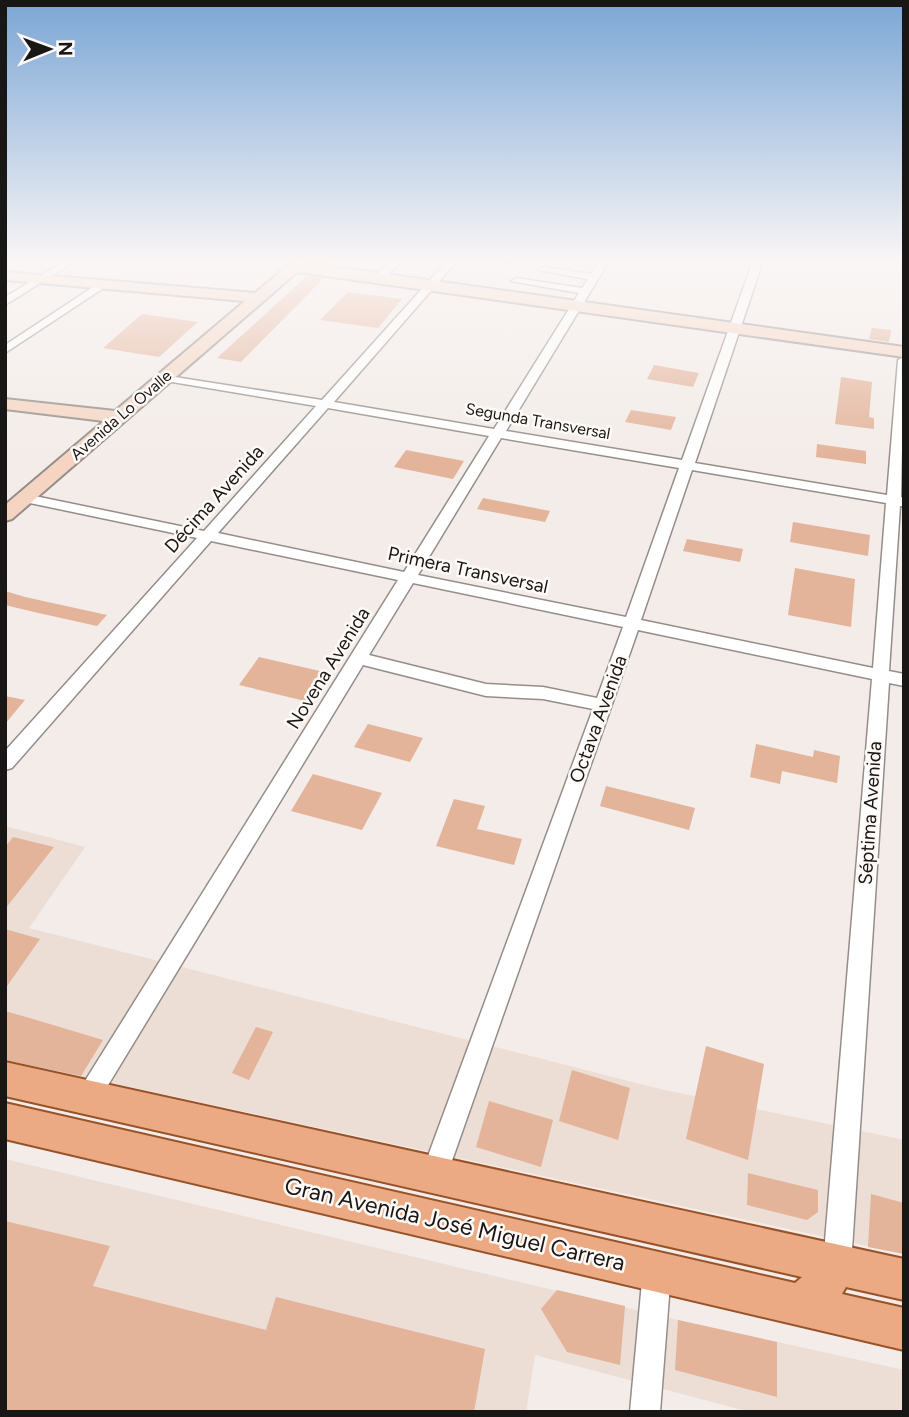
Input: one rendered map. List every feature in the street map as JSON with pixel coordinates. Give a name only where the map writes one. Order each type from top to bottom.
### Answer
[{"type":"main road","name":"Gran Avenida José Miguel Carrera","points":[[5,1079],[904,1280]]},
{"type":"main road","name":"Gran Avenida José Miguel Carrera","points":[[5,1121],[904,1329]]},
{"type":"main road","points":[[799,1305],[820,1290],[837,1265]]},
{"type":"street","points":[[5,350],[39,327]]},
{"type":"street","name":"Avenida Lo Ovalle","points":[[5,515],[224,327]]},
{"type":"street","name":"Décima Avenida","points":[[5,763],[393,327]]},
{"type":"street","name":"Novena Avenida","points":[[87,1097],[563,327]]},
{"type":"street","points":[[729,327],[904,352]]},
{"type":"street","name":"Octava Avenida","points":[[434,1175],[735,328]]},
{"type":"street","name":"Séptima Avenida","points":[[837,1265],[880,675],[899,501],[904,360]]},
{"type":"street","name":"Segunda Transversal","points":[[166,377],[899,501]]},
{"type":"street","points":[[5,404],[119,417]]},
{"type":"street","name":"Primera Transversal","points":[[25,498],[904,680]]},
{"type":"street","points":[[359,658],[486,690],[543,693],[603,705]]},
{"type":"street","points":[[645,1412],[657,1271]]},
{"type":"shaded area","points":[[5,826],[85,847],[29,928],[660,1089],[904,1140],[904,1254],[5,1060]]},
{"type":"shaded area","points":[[5,1159],[678,1320],[904,1370],[904,1412],[750,1412],[535,1355],[526,1412],[5,1412]]},
{"type":"building","points":[[127,327],[192,327],[159,357],[103,348]]},
{"type":"building","points":[[251,327],[275,327],[241,362],[217,358]]},
{"type":"building","points":[[872,328],[891,330],[889,342],[869,339]]},
{"type":"building","points":[[654,365],[699,373],[693,387],[647,379]]},
{"type":"building","points":[[841,377],[872,382],[869,417],[874,418],[874,429],[835,424]]},
{"type":"building","points":[[631,410],[676,417],[671,430],[625,422]]},
{"type":"building","points":[[817,444],[866,451],[866,464],[816,457]]},
{"type":"building","points":[[406,450],[464,461],[453,479],[394,467]]},
{"type":"building","points":[[483,498],[550,511],[545,522],[477,509]]},
{"type":"building","points":[[793,522],[870,535],[868,556],[790,542]]},
{"type":"building","points":[[687,539],[743,549],[740,562],[683,551]]},
{"type":"building","points":[[795,568],[855,579],[851,627],[788,615]]},
{"type":"building","points":[[5,591],[107,615],[97,626],[34,612],[5,605]]},
{"type":"building","points":[[259,657],[324,672],[305,701],[239,685]]},
{"type":"building","points":[[5,696],[25,700],[5,724]]},
{"type":"building","points":[[368,724],[423,738],[410,762],[354,747]]},
{"type":"building","points":[[756,744],[813,757],[814,750],[840,756],[837,783],[782,771],[780,784],[750,777]]},
{"type":"building","points":[[313,774],[382,793],[362,830],[291,811]]},
{"type":"building","points":[[606,786],[695,808],[689,830],[600,806]]},
{"type":"building","points":[[454,799],[485,806],[477,829],[522,839],[514,865],[436,846]]},
{"type":"building","points":[[13,837],[54,847],[5,909],[5,847]]},
{"type":"building","points":[[5,929],[40,939],[5,989]]},
{"type":"building","points":[[5,1011],[103,1040],[81,1076],[5,1060]]},
{"type":"building","points":[[256,1027],[273,1032],[249,1080],[232,1073]]},
{"type":"building","points":[[706,1046],[764,1064],[748,1160],[686,1139]]},
{"type":"building","points":[[572,1070],[630,1088],[618,1140],[559,1121]]},
{"type":"building","points":[[489,1101],[553,1120],[541,1167],[476,1147]]},
{"type":"building","points":[[748,1173],[818,1190],[818,1212],[807,1220],[747,1205]]},
{"type":"building","points":[[871,1194],[904,1203],[904,1254],[868,1247]]},
{"type":"building","points":[[5,1221],[110,1246],[93,1286],[266,1330],[276,1297],[485,1349],[474,1412],[5,1412]]},
{"type":"building","points":[[557,1290],[625,1306],[620,1365],[567,1352],[541,1309]]},
{"type":"building","points":[[678,1320],[777,1342],[777,1397],[675,1370]]}]
